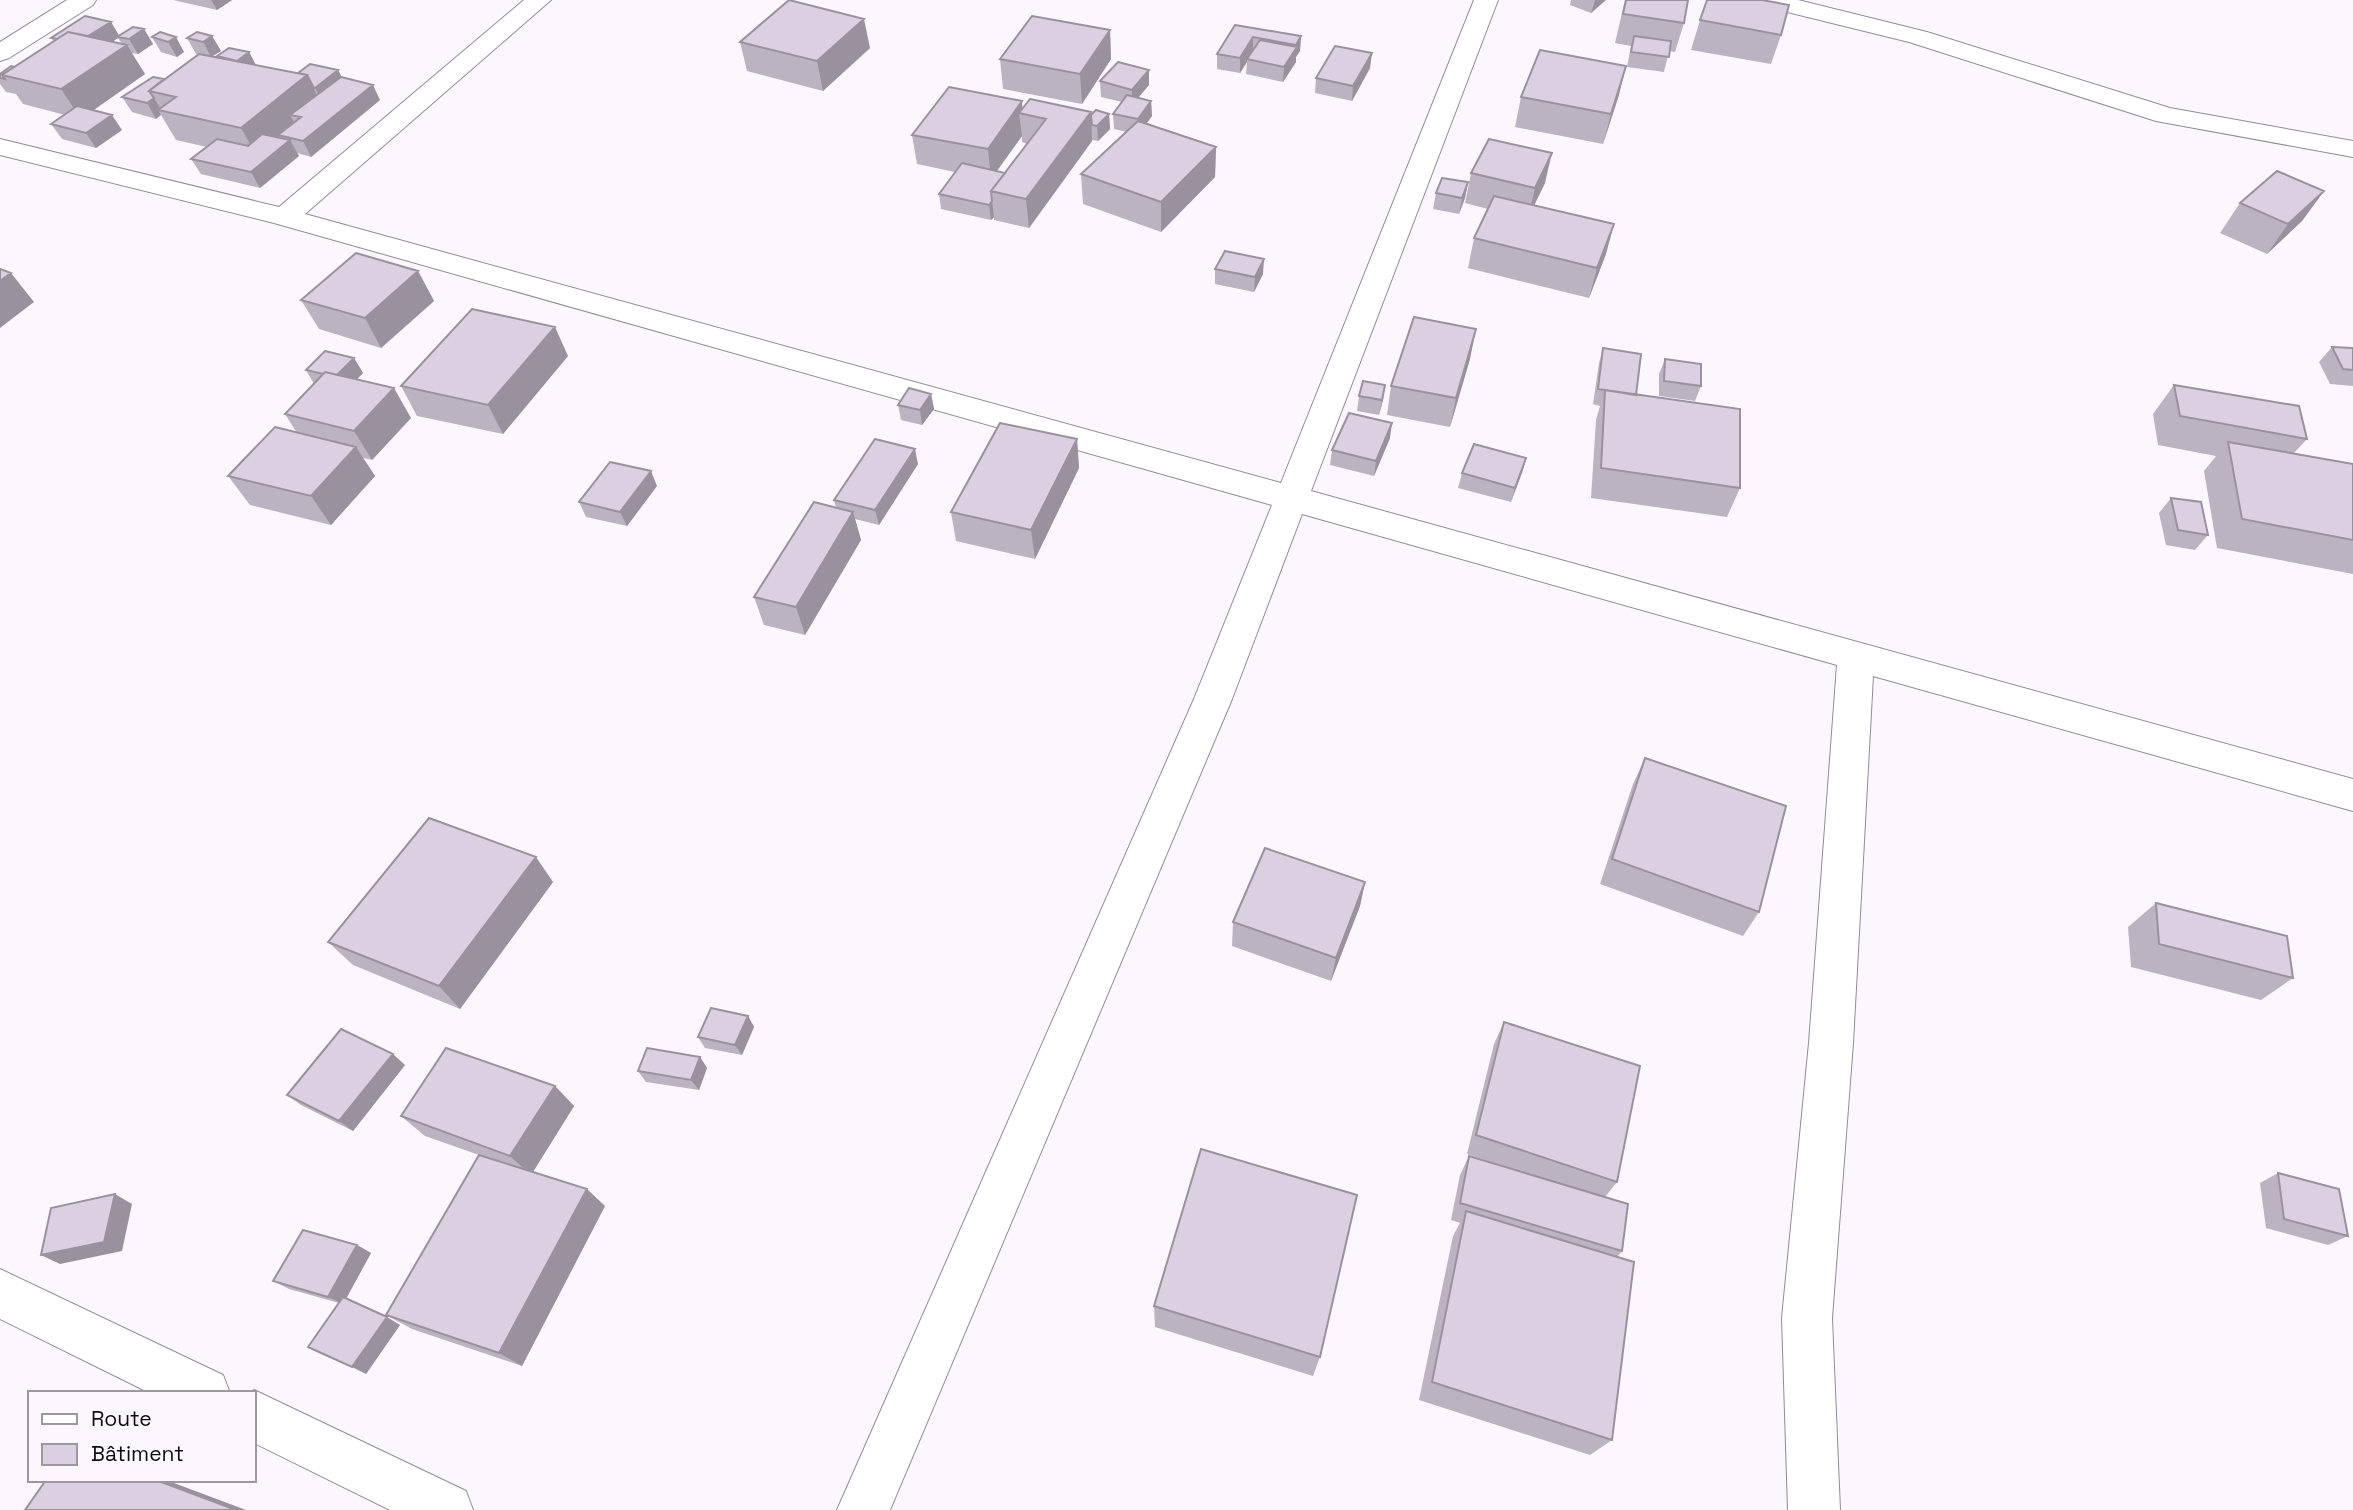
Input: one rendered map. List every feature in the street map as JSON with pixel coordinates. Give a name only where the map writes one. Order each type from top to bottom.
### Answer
[{"type":"street","points":[[0,53],[84,0]]},
{"type":"street","points":[[284,217],[539,0]]},
{"type":"street","points":[[863,1510],[1213,699],[1290,496],[1486,0]]},
{"type":"street","points":[[1768,0],[1918,37],[2165,115],[2353,149]]},
{"type":"street","points":[[0,147],[284,217],[2353,795]]},
{"type":"street","points":[[1814,1510],[1807,1318],[1831,1043],[1856,655]]},
{"type":"street","points":[[0,1293],[201,1391]]},
{"type":"street","points":[[256,1417],[447,1510]]},
{"type":"building","points":[[789,0],[864,19],[817,61],[740,42]]},
{"type":"building","points":[[1626,0],[1688,0],[1684,23],[1623,14]]},
{"type":"building","points":[[1707,0],[1762,0],[1789,5],[1781,35],[1700,20]]},
{"type":"building","points":[[85,16],[111,22],[88,36],[68,32],[57,39],[51,38]]},
{"type":"building","points":[[1032,16],[1110,30],[1080,74],[1000,59]]},
{"type":"building","points":[[1235,25],[1301,36],[1296,45],[1253,37],[1240,58],[1217,54]]},
{"type":"building","points":[[133,27],[144,29],[129,39],[117,37]]},
{"type":"building","points":[[68,32],[127,45],[61,89],[2,75]]},
{"type":"building","points":[[160,32],[176,37],[168,42],[152,37]]},
{"type":"building","points":[[197,32],[212,36],[203,42],[187,38]]},
{"type":"building","points":[[1634,36],[1671,41],[1669,57],[1631,52]]},
{"type":"building","points":[[1260,40],[1297,47],[1284,67],[1247,59]]},
{"type":"building","points":[[1335,46],[1372,53],[1353,86],[1316,78]]},
{"type":"building","points":[[229,48],[249,52],[237,61],[217,56]]},
{"type":"building","points":[[1540,50],[1626,66],[1611,114],[1521,97]]},
{"type":"building","points":[[199,54],[307,75],[241,128],[158,110],[176,97],[149,91]]},
{"type":"building","points":[[1118,62],[1149,70],[1132,90],[1100,81]]},
{"type":"building","points":[[310,64],[338,70],[314,88],[307,75],[298,73]]},
{"type":"building","points":[[11,66],[14,67],[2,75],[5,79],[0,78],[0,74]]},
{"type":"building","points":[[153,77],[164,79],[149,91],[154,98],[147,103],[122,97]]},
{"type":"building","points":[[341,77],[373,85],[303,141],[278,135],[301,117],[290,115]]},
{"type":"building","points":[[949,87],[1022,101],[988,149],[912,135]]},
{"type":"building","points":[[1127,95],[1151,101],[1138,119],[1113,114]]},
{"type":"building","points":[[1030,99],[1091,112],[1026,199],[991,191],[1046,119],[1019,113]]},
{"type":"building","points":[[77,106],[112,115],[86,133],[51,124]]},
{"type":"building","points":[[1096,110],[1109,114],[1097,126],[1092,125],[1091,115]]},
{"type":"building","points":[[1138,121],[1216,147],[1161,202],[1081,174]]},
{"type":"building","points":[[262,134],[290,140],[251,172],[191,159],[217,139],[248,146]]},
{"type":"building","points":[[1489,139],[1552,153],[1535,188],[1471,173]]},
{"type":"building","points":[[962,163],[1005,173],[991,191],[992,201],[989,205],[939,194]]},
{"type":"building","points":[[2277,171],[2324,191],[2288,224],[2240,203]]},
{"type":"building","points":[[1442,178],[1468,182],[1462,198],[1436,193]]},
{"type":"building","points":[[1494,196],[1614,224],[1597,268],[1474,238]]},
{"type":"building","points":[[1225,251],[1264,259],[1255,277],[1215,269]]},
{"type":"building","points":[[356,253],[418,271],[365,318],[301,300]]},
{"type":"building","points":[[0,269],[11,273],[0,281]]},
{"type":"building","points":[[472,309],[555,327],[488,405],[401,386]]},
{"type":"building","points":[[1414,317],[1476,329],[1456,398],[1391,386]]},
{"type":"building","points":[[2332,347],[2353,348],[2353,370],[2343,369]]},
{"type":"building","points":[[1603,348],[1641,354],[1636,395],[1598,389]]},
{"type":"building","points":[[325,351],[354,358],[337,375],[306,370]]},
{"type":"building","points":[[1665,359],[1701,364],[1701,386],[1664,381]]},
{"type":"building","points":[[325,372],[394,388],[354,431],[285,414]]},
{"type":"building","points":[[1363,381],[1385,385],[1382,400],[1359,396]]},
{"type":"building","points":[[2174,385],[2299,406],[2307,439],[2180,416]]},
{"type":"building","points":[[909,388],[931,394],[920,410],[898,405]]},
{"type":"building","points":[[1605,390],[1740,409],[1740,488],[1601,468]]},
{"type":"building","points":[[1349,413],[1392,423],[1376,461],[1332,450]]},
{"type":"building","points":[[1000,423],[1077,439],[1031,530],[951,512]]},
{"type":"building","points":[[275,427],[356,447],[311,496],[228,476]]},
{"type":"building","points":[[875,439],[915,449],[875,510],[834,500]]},
{"type":"building","points":[[2228,442],[2353,464],[2353,540],[2242,519]]},
{"type":"building","points":[[1474,444],[1526,458],[1515,488],[1462,473]]},
{"type":"building","points":[[610,462],[651,471],[620,512],[579,502]]},
{"type":"building","points":[[2171,498],[2201,502],[2208,535],[2178,530]]},
{"type":"building","points":[[814,502],[853,512],[796,607],[754,597]]},
{"type":"building","points":[[1645,758],[1786,806],[1759,912],[1612,859]]},
{"type":"building","points":[[429,818],[536,857],[439,986],[328,942]]},
{"type":"building","points":[[1265,848],[1365,882],[1336,958],[1233,922]]},
{"type":"building","points":[[2156,903],[2287,936],[2293,978],[2159,944]]},
{"type":"building","points":[[711,1008],[748,1016],[735,1045],[698,1037]]},
{"type":"building","points":[[1504,1022],[1640,1066],[1617,1182],[1476,1135]]},
{"type":"building","points":[[341,1029],[393,1054],[339,1121],[287,1095]]},
{"type":"building","points":[[446,1048],[555,1086],[510,1156],[401,1116]]},
{"type":"building","points":[[647,1048],[700,1057],[691,1080],[638,1071]]},
{"type":"building","points":[[1201,1149],[1357,1195],[1320,1357],[1154,1306]]},
{"type":"building","points":[[479,1155],[587,1189],[499,1353],[386,1315]]},
{"type":"building","points":[[1469,1156],[1628,1204],[1622,1251],[1460,1203]]},
{"type":"building","points":[[2278,1173],[2339,1189],[2348,1236],[2284,1219]]},
{"type":"building","points":[[115,1194],[104,1242],[41,1255],[51,1208]]},
{"type":"building","points":[[1466,1211],[1634,1262],[1612,1440],[1432,1382]]},
{"type":"building","points":[[303,1230],[357,1245],[328,1297],[273,1281]]},
{"type":"building","points":[[343,1297],[387,1317],[352,1367],[308,1347]]},
{"type":"building","points":[[45,1482],[161,1482],[236,1510],[25,1510]]}]
